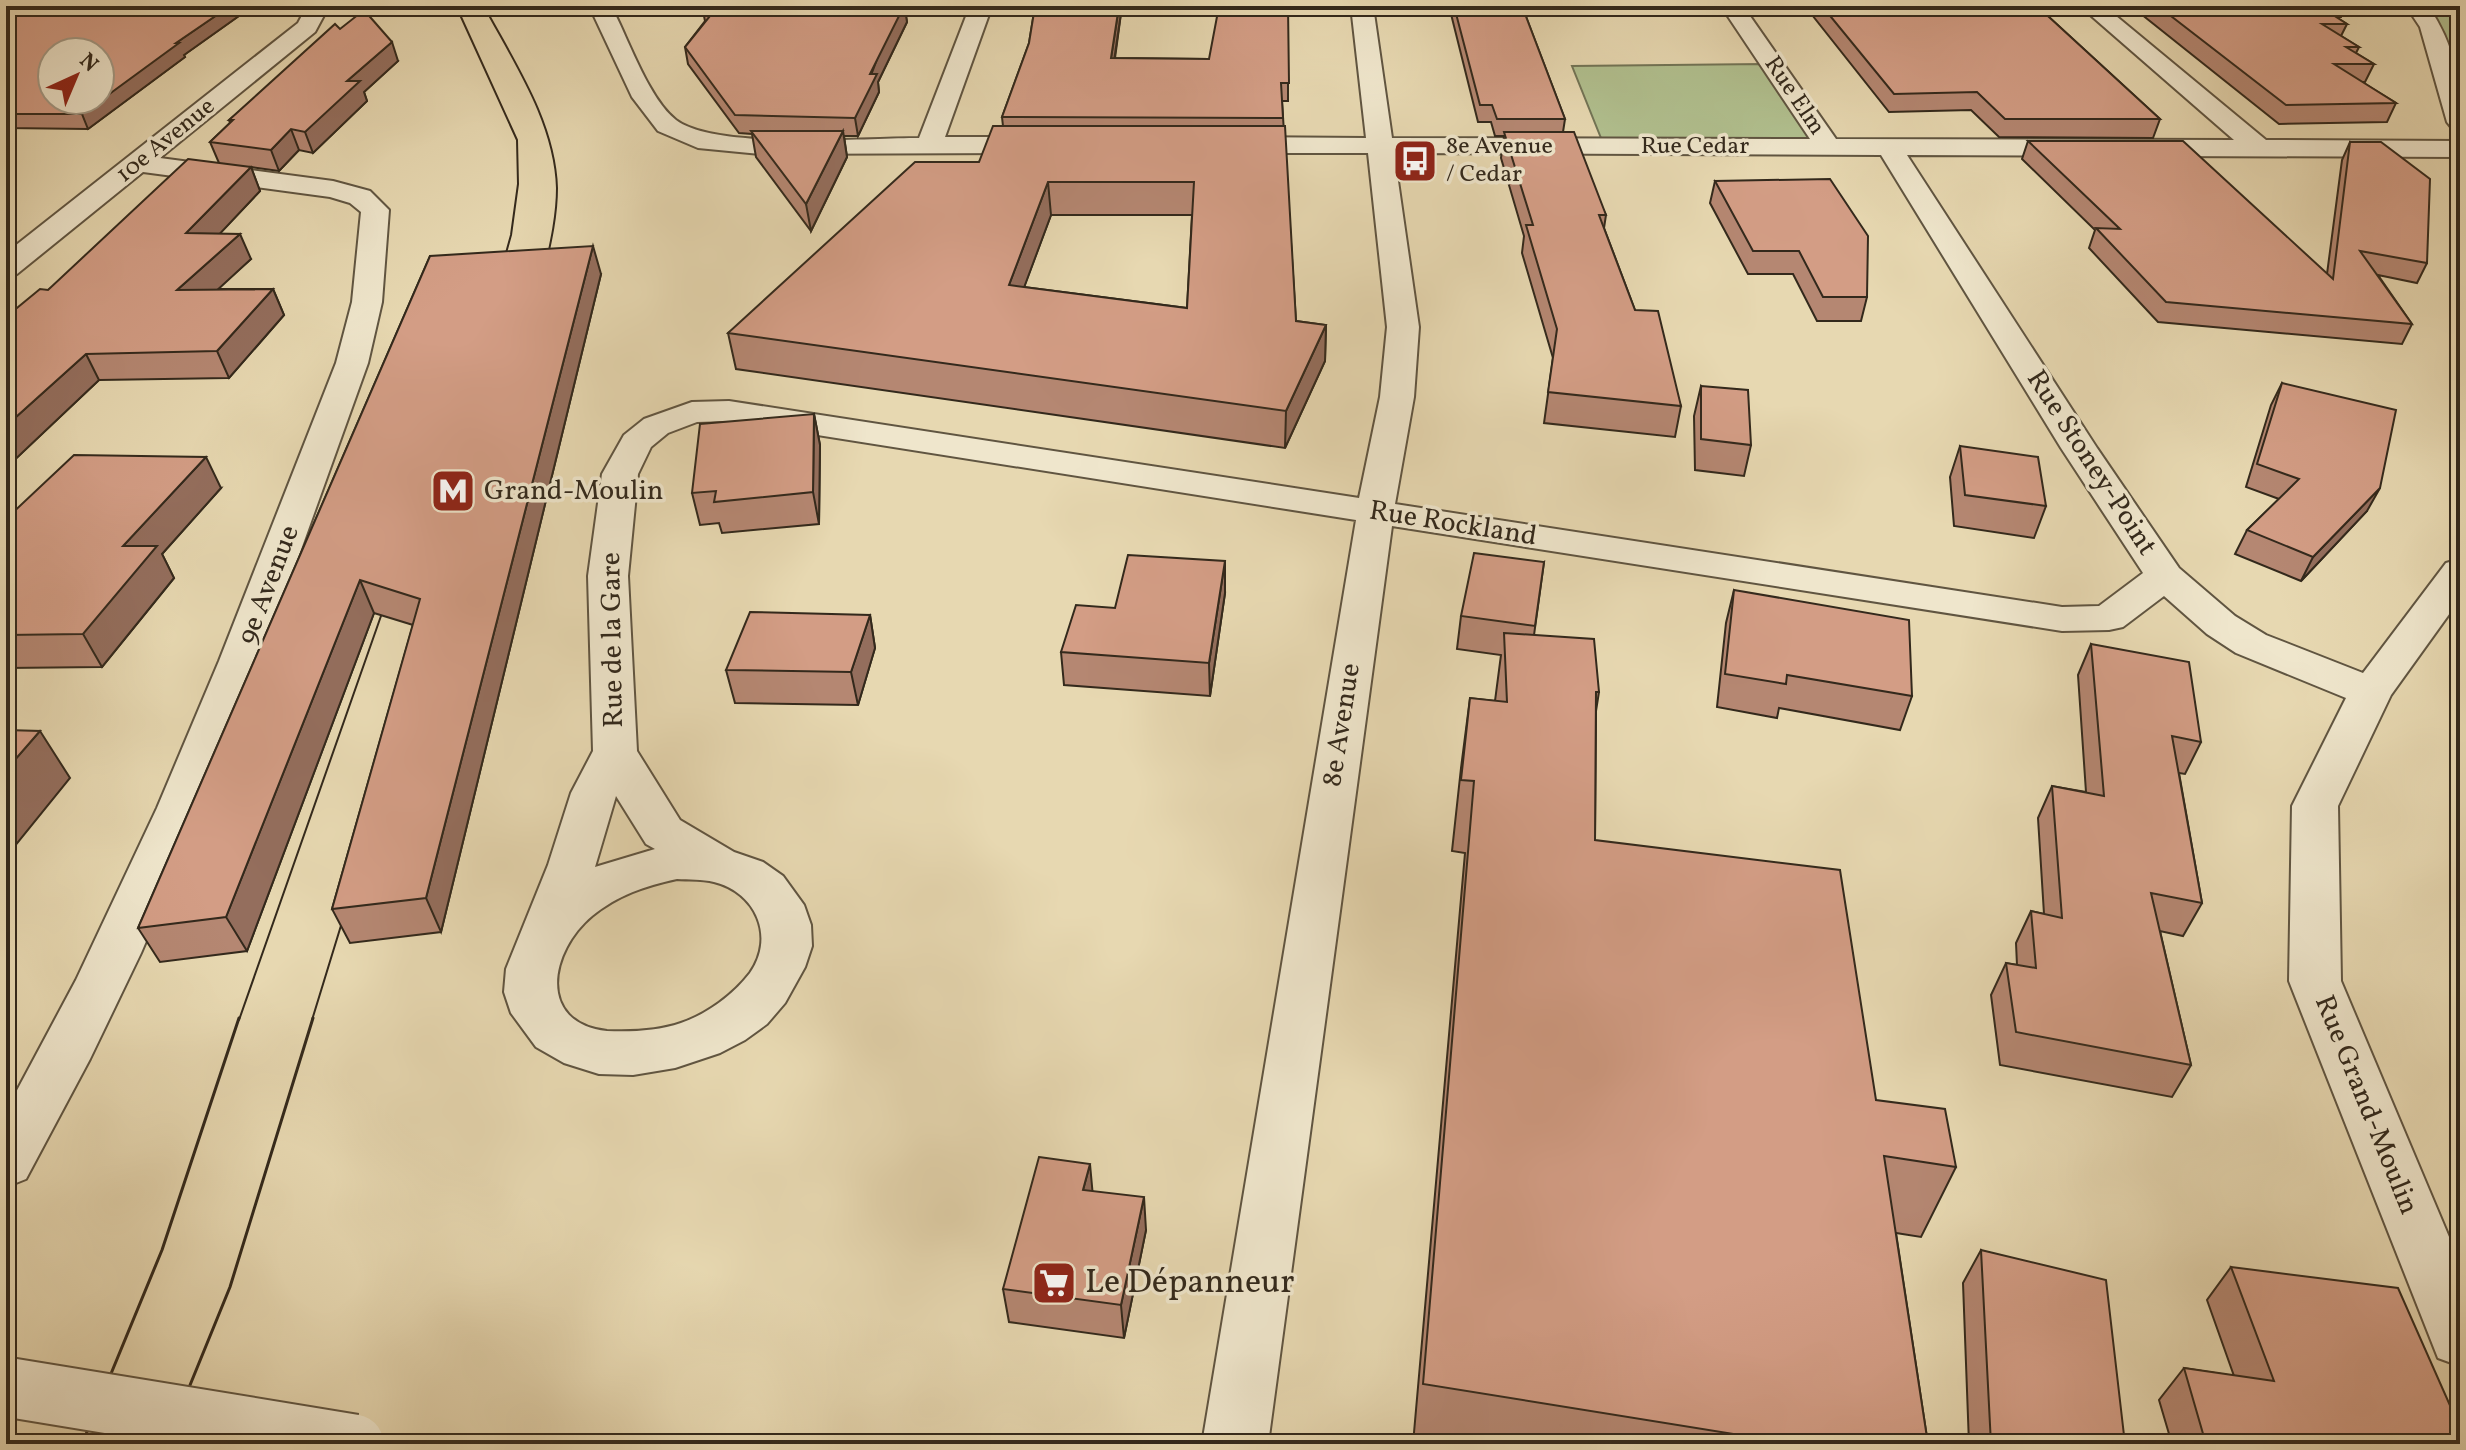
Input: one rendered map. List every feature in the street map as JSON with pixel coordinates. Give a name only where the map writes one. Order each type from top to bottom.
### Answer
[{"type":"street","name":"10e Avenue","points":[[6,268],[307,27],[318,6]]},
{"type":"street","points":[[607,6],[604,14],[644,97],[667,126],[707,142],[760,146],[1069,145]]},
{"type":"street","points":[[929,145],[981,6]]},
{"type":"street","name":"8e Avenue","points":[[1235,1444],[1376,512],[1397,397],[1403,327],[1362,6]]},
{"type":"street","name":"Rue Elm","points":[[1732,6],[1828,147]]},
{"type":"street","points":[[2091,6],[2260,149]]},
{"type":"street","points":[[2417,6],[2431,27],[2460,122]]},
{"type":"street","name":"Rue Cedar","points":[[1193,145],[2460,149]]},
{"type":"street","name":"Rue Stoney-Point","points":[[1889,147],[2070,435],[2165,576],[2221,625],[2251,644],[2371,692]]},
{"type":"street","name":"9e Avenue","points":[[6,1162],[49,1092],[150,878],[219,718],[352,363],[367,302],[375,210],[360,197],[333,189],[139,163]]},
{"type":"street","name":"Rue Rockland","points":[[729,411],[2062,619],[2109,618],[2165,576]]},
{"type":"street","name":"Rue de la Gare","points":[[717,864],[663,832],[615,751],[608,576],[620,474],[636,442],[656,426],[692,412],[729,411]]},
{"type":"street","name":"Rue Grand-Moulin","points":[[2460,571],[2371,692],[2315,806],[2315,981],[2460,1337]]},
{"type":"street","name":"Rue de la Gare","points":[[539,942],[572,865],[594,793],[615,751]]},
{"type":"street","points":[[677,862],[717,864],[751,875],[775,895],[788,920],[787,950],[774,980],[748,1009],[712,1033],[670,1049],[625,1055],[585,1049],[552,1032],[532,1006],[528,976],[539,942],[562,913],[596,887],[636,870],[677,862]]},
{"type":"street","points":[[6,1387],[354,1444]]},
{"type":"green space","points":[[2417,6],[2460,6],[2460,122],[2431,27]]},
{"type":"green space","points":[[1763,64],[1814,142],[1601,138],[1572,66]]},
{"type":"building","points":[[6,6],[230,6],[116,89],[116,36],[36,36],[36,114],[6,114]]},
{"type":"building","points":[[707,6],[904,6],[870,74],[877,74],[855,118],[735,115],[685,47],[714,11],[703,11]]},
{"type":"building","points":[[1035,6],[1119,6],[1111,58],[1209,59],[1219,6],[1288,6],[1289,83],[1281,83],[1283,118],[1002,117],[1029,43]]},
{"type":"building","points":[[1454,6],[1522,6],[1565,119],[1497,119],[1492,105],[1480,105]]},
{"type":"building","points":[[1822,6],[2037,6],[2160,119],[2005,119],[1977,92],[1894,94]]},
{"type":"building","points":[[2158,6],[2319,6],[2347,24],[2322,24],[2359,47],[2346,47],[2374,64],[2334,64],[2396,103],[2286,105]]},
{"type":"building","points":[[364,10],[392,42],[347,81],[360,81],[305,132],[291,129],[271,150],[210,142],[233,120],[229,120],[335,24],[340,29]]},
{"type":"building","points":[[993,126],[1285,126],[1296,321],[1326,325],[1286,411],[728,333],[915,162],[979,162]],"holes":[[[1048,182],[1194,182],[1187,308],[1009,285]]]},
{"type":"building","points":[[751,131],[843,131],[806,204]]},
{"type":"building","points":[[1504,132],[1574,132],[1606,215],[1599,215],[1635,310],[1658,311],[1681,406],[1548,392],[1557,329],[1526,225],[1533,225]]},
{"type":"building","points":[[2028,141],[2183,141],[2333,279],[2350,142],[2381,142],[2430,179],[2427,263],[2360,251],[2412,324],[2166,302],[2096,228],[2120,229]]},
{"type":"building","points":[[188,159],[251,167],[186,233],[240,234],[177,290],[273,289],[217,351],[86,354],[6,426],[6,317],[40,289],[48,290]]},
{"type":"building","points":[[1830,179],[1868,236],[1867,297],[1823,297],[1799,251],[1753,251],[1715,181]]},
{"type":"building","points":[[593,246],[426,898],[332,909],[420,599],[360,580],[226,917],[138,928],[430,256]]},
{"type":"building","points":[[2282,383],[2396,410],[2380,488],[2313,557],[2247,530],[2299,479],[2257,464]]},
{"type":"building","points":[[1701,386],[1748,390],[1751,445],[1701,439]]},
{"type":"building","points":[[814,414],[813,492],[714,502],[716,491],[692,493],[700,424]]},
{"type":"building","points":[[1960,446],[2038,457],[2046,506],[1965,495]]},
{"type":"building","points":[[74,455],[206,457],[123,546],[157,546],[83,634],[6,635],[6,534],[11,530],[6,530],[6,519]]},
{"type":"building","points":[[1474,553],[1544,562],[1535,626],[1461,616]]},
{"type":"building","points":[[1128,555],[1225,561],[1209,663],[1061,652],[1076,605],[1115,608]]},
{"type":"building","points":[[1734,590],[1909,620],[1912,696],[1787,675],[1786,684],[1725,674]]},
{"type":"building","points":[[750,612],[870,615],[851,672],[726,670]]},
{"type":"building","points":[[1504,633],[1594,639],[1599,692],[1596,692],[1595,840],[1840,870],[1876,1100],[1945,1109],[1956,1167],[1884,1156],[1928,1444],[1796,1444],[1423,1384],[1474,781],[1461,780],[1470,698],[1507,702]]},
{"type":"building","points":[[2091,644],[2189,662],[2201,742],[2172,736],[2202,903],[2151,893],[2191,1065],[2016,1032],[2006,963],[2036,968],[2031,911],[2062,918],[2052,786],[2104,796]]},
{"type":"building","points":[[6,730],[40,731],[6,770]]},
{"type":"building","points":[[1039,1157],[1090,1164],[1083,1190],[1144,1197],[1121,1305],[1003,1289]]},
{"type":"building","points":[[1981,1250],[2106,1280],[2125,1444],[1991,1444]]},
{"type":"building","points":[[2231,1267],[2398,1288],[2460,1428],[2460,1444],[2206,1444],[2184,1368],[2274,1381]]},
{"type":"tram line","points":[[456,6],[517,140],[518,184],[511,235],[501,271]]},
{"type":"tram line","points":[[484,6],[531,93],[555,164],[557,198],[545,268]]},
{"type":"tram line","points":[[239,1020],[388,596]]},
{"type":"tram line","points":[[312,1020],[347,906]]},
{"type":"tram line","points":[[82,1444],[162,1250],[239,1018]]},
{"type":"tram line","points":[[166,1444],[230,1287],[313,1018]]},
{"type":"place","name":"8e Avenue / Cedar","points":[[1415,161]]},
{"type":"place","name":"Grand-Moulin","points":[[453,491]]},
{"type":"place","name":"Le Dépanneur","points":[[1054,1283]]}]
